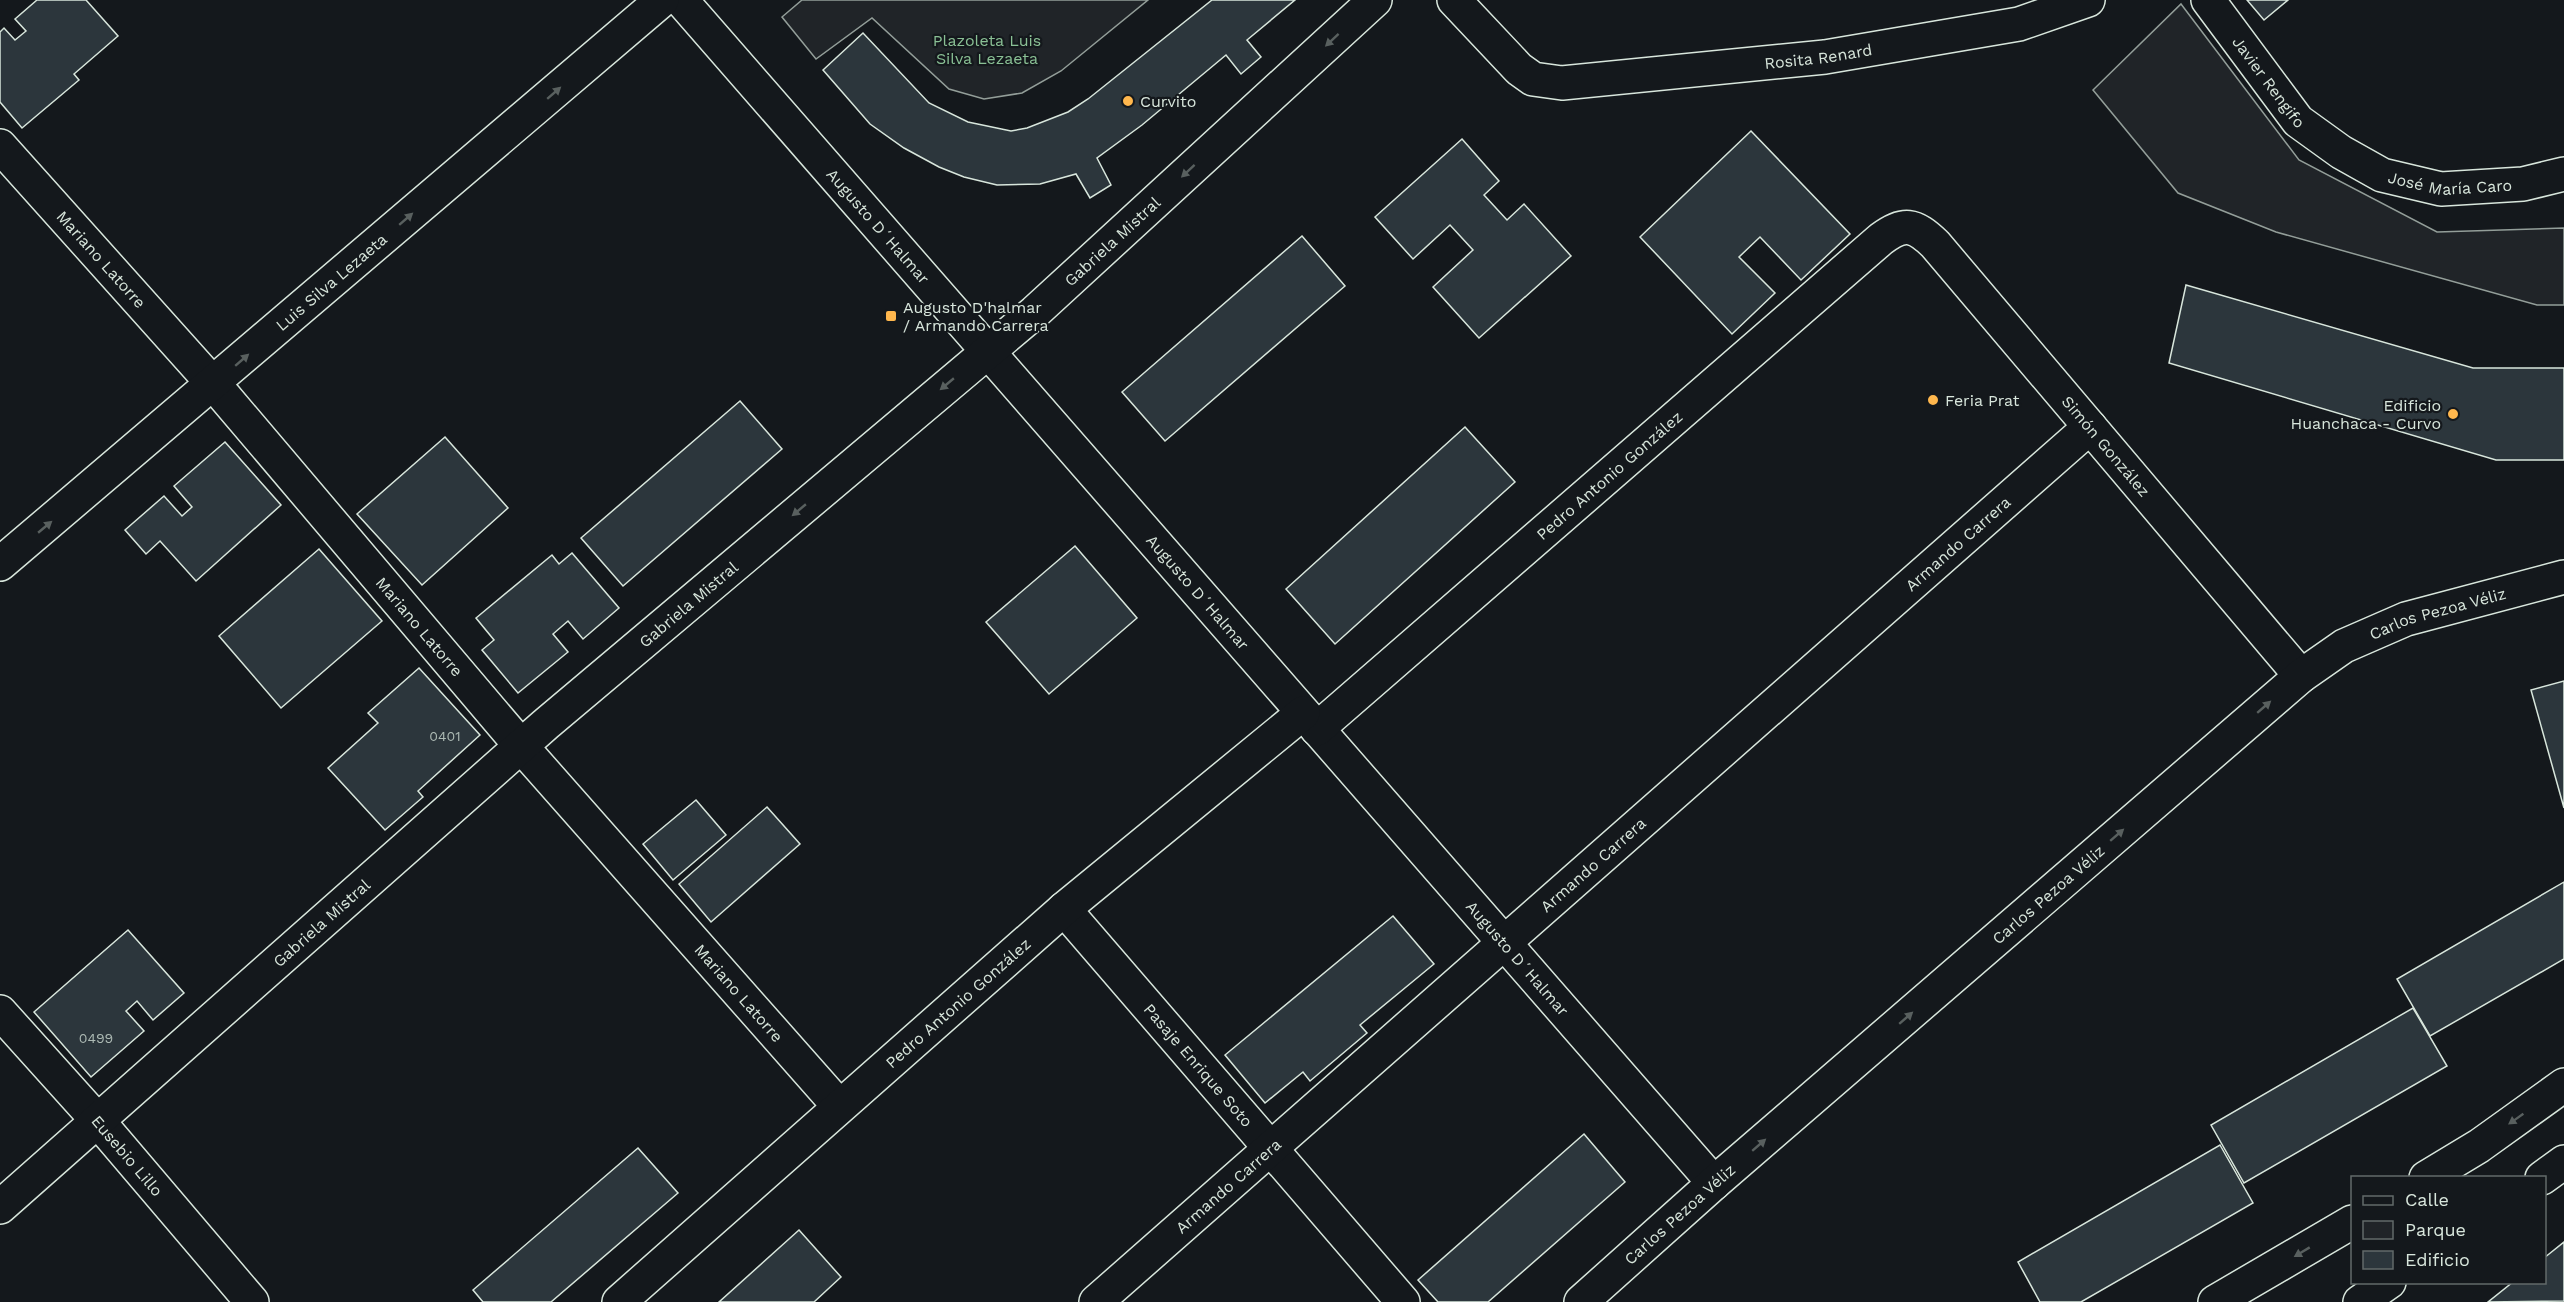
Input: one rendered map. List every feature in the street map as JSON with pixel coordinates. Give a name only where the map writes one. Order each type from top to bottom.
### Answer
[{"type":"street","name":"Luis Silva Lezaeta","points":[[0,564],[662,0]]},
{"type":"street","name":"Augusto D´Halmar","points":[[681,0],[1714,1183]]},
{"type":"street","name":"Gabriela Mistral","points":[[0,1207],[521,746],[1035,312],[1375,0]]},
{"type":"street","name":"Rosita Renard","points":[[1454,0],[1519,69],[1533,79],[1545,82],[1587,82],[1826,57],[2019,24],[2088,0]]},
{"type":"street","name":"Javier Rengifo","points":[[2208,0],[2298,121],[2341,152]]},
{"type":"street","name":"Mariano Latorre","points":[[0,146],[213,383],[521,746],[839,1106]]},
{"type":"street","name":"José María Caro","points":[[2341,152],[2382,175],[2441,189],[2523,184],[2564,174]]},
{"type":"street","name":"Simón González","points":[[1906,226],[1925,235],[1935,244],[2301,676]]},
{"type":"street","name":"Pedro Antonio González","points":[[630,1299],[839,1106],[1064,909],[1310,721],[1881,239],[1895,229],[1906,226]]},
{"type":"street","name":"Armando Carrera","points":[[1096,1302],[2090,427]]},
{"type":"street","name":"Carlos Pezoa Véliz","points":[[1581,1302],[1714,1183],[2301,676],[2344,646],[2406,619],[2564,577]]},
{"type":"street","name":"Pasaje Enrique Soto","points":[[1064,909],[1403,1302]]},
{"type":"street","name":"Eusebio Lillo","points":[[0,1012],[98,1121],[252,1302]]},
{"type":"street","points":[[2429,1176],[2479,1146],[2564,1085]]},
{"type":"street","points":[[2545,1176],[2564,1162]]},
{"type":"street","points":[[2215,1302],[2351,1223]]},
{"type":"street","points":[[2360,1302],[2386,1284]]},
{"type":"green space","name":"Plazoleta Luis Silva Lezaeta","points":[[802,0],[1148,0],[1061,71],[1022,93],[984,99],[949,89],[872,18],[816,59],[782,17]]},
{"type":"green space","points":[[2181,4],[2299,160],[2437,232],[2564,228],[2564,305],[2537,305],[2276,232],[2178,193],[2093,90]]},
{"type":"building","points":[[37,0],[86,0],[118,36],[74,74],[79,80],[22,128],[0,102],[0,32],[4,28],[15,40],[26,31],[15,19]]},
{"type":"building","name":"Curvito","points":[[1212,0],[1295,0],[1247,40],[1261,57],[1241,74],[1226,55],[1142,125],[1097,158],[1111,185],[1090,198],[1076,174],[1040,184],[997,185],[964,177],[939,167],[904,148],[870,124],[823,70],[863,33],[929,103],[968,122],[1011,131],[1027,128],[1068,112],[1088,99]]},
{"type":"building","points":[[2247,0],[2288,0],[2264,20]]},
{"type":"building","points":[[1751,131],[1850,234],[1801,280],[1760,237],[1739,257],[1775,293],[1732,334],[1640,237]]},
{"type":"building","points":[[1462,139],[1499,181],[1484,195],[1507,220],[1524,204],[1571,256],[1479,338],[1433,287],[1473,250],[1450,225],[1413,259],[1375,217]]},
{"type":"building","points":[[1302,236],[1345,286],[1165,441],[1122,392]]},
{"type":"building","name":"Edificio Huanchaca - Curvo","points":[[2186,285],[2473,368],[2564,368],[2564,460],[2496,460],[2169,363]]},
{"type":"building","points":[[740,401],[782,449],[623,586],[581,538]]},
{"type":"building","points":[[1465,427],[1515,482],[1335,644],[1286,589]]},
{"type":"building","points":[[445,437],[508,508],[422,585],[357,514]]},
{"type":"building","points":[[225,442],[281,505],[196,581],[160,541],[146,554],[125,530],[164,496],[182,516],[192,507],[174,486]]},
{"type":"building","points":[[1075,546],[1137,618],[1049,694],[986,622]]},
{"type":"building","points":[[319,549],[382,621],[281,708],[219,636]]},
{"type":"building","points":[[572,553],[619,608],[583,639],[568,621],[553,634],[568,652],[518,693],[482,650],[494,640],[476,618],[552,555],[559,564]]},
{"type":"building","points":[[419,668],[480,735],[418,791],[423,797],[385,830],[328,768],[378,723],[368,713]]},
{"type":"building","points":[[2564,681],[2564,808],[2531,690]]},
{"type":"building","points":[[696,800],[726,835],[673,880],[643,844]]},
{"type":"building","points":[[767,807],[800,844],[711,922],[679,884]]},
{"type":"building","points":[[2564,882],[2564,959],[2430,1036],[2397,979]]},
{"type":"building","points":[[1393,916],[1434,964],[1360,1025],[1367,1033],[1310,1081],[1303,1072],[1265,1103],[1225,1055]]},
{"type":"building","points":[[128,930],[184,993],[153,1020],[137,1001],[126,1011],[144,1031],[91,1077],[34,1012]]},
{"type":"building","points":[[2413,1008],[2447,1066],[2244,1183],[2211,1125]]},
{"type":"building","points":[[1584,1134],[1625,1182],[1488,1302],[1438,1302],[1418,1280]]},
{"type":"building","points":[[2220,1145],[2253,1203],[2081,1302],[2040,1302],[2018,1262]]},
{"type":"building","points":[[638,1148],[678,1193],[551,1302],[483,1302],[473,1290]]},
{"type":"building","points":[[799,1230],[841,1277],[814,1302],[719,1302]]},
{"type":"building","points":[[2564,1242],[2564,1301],[2488,1302],[2510,1284],[2546,1284],[2546,1256]]},
{"type":"place","name":"Curvito","points":[[1128,101]]},
{"type":"place","name":"Augusto D'halmar / Armando Carrera","points":[[891,316]]},
{"type":"place","name":"Feria Prat","points":[[1933,400]]},
{"type":"place","name":"Edificio Huanchaca - Curvo","points":[[2453,414]]}]
